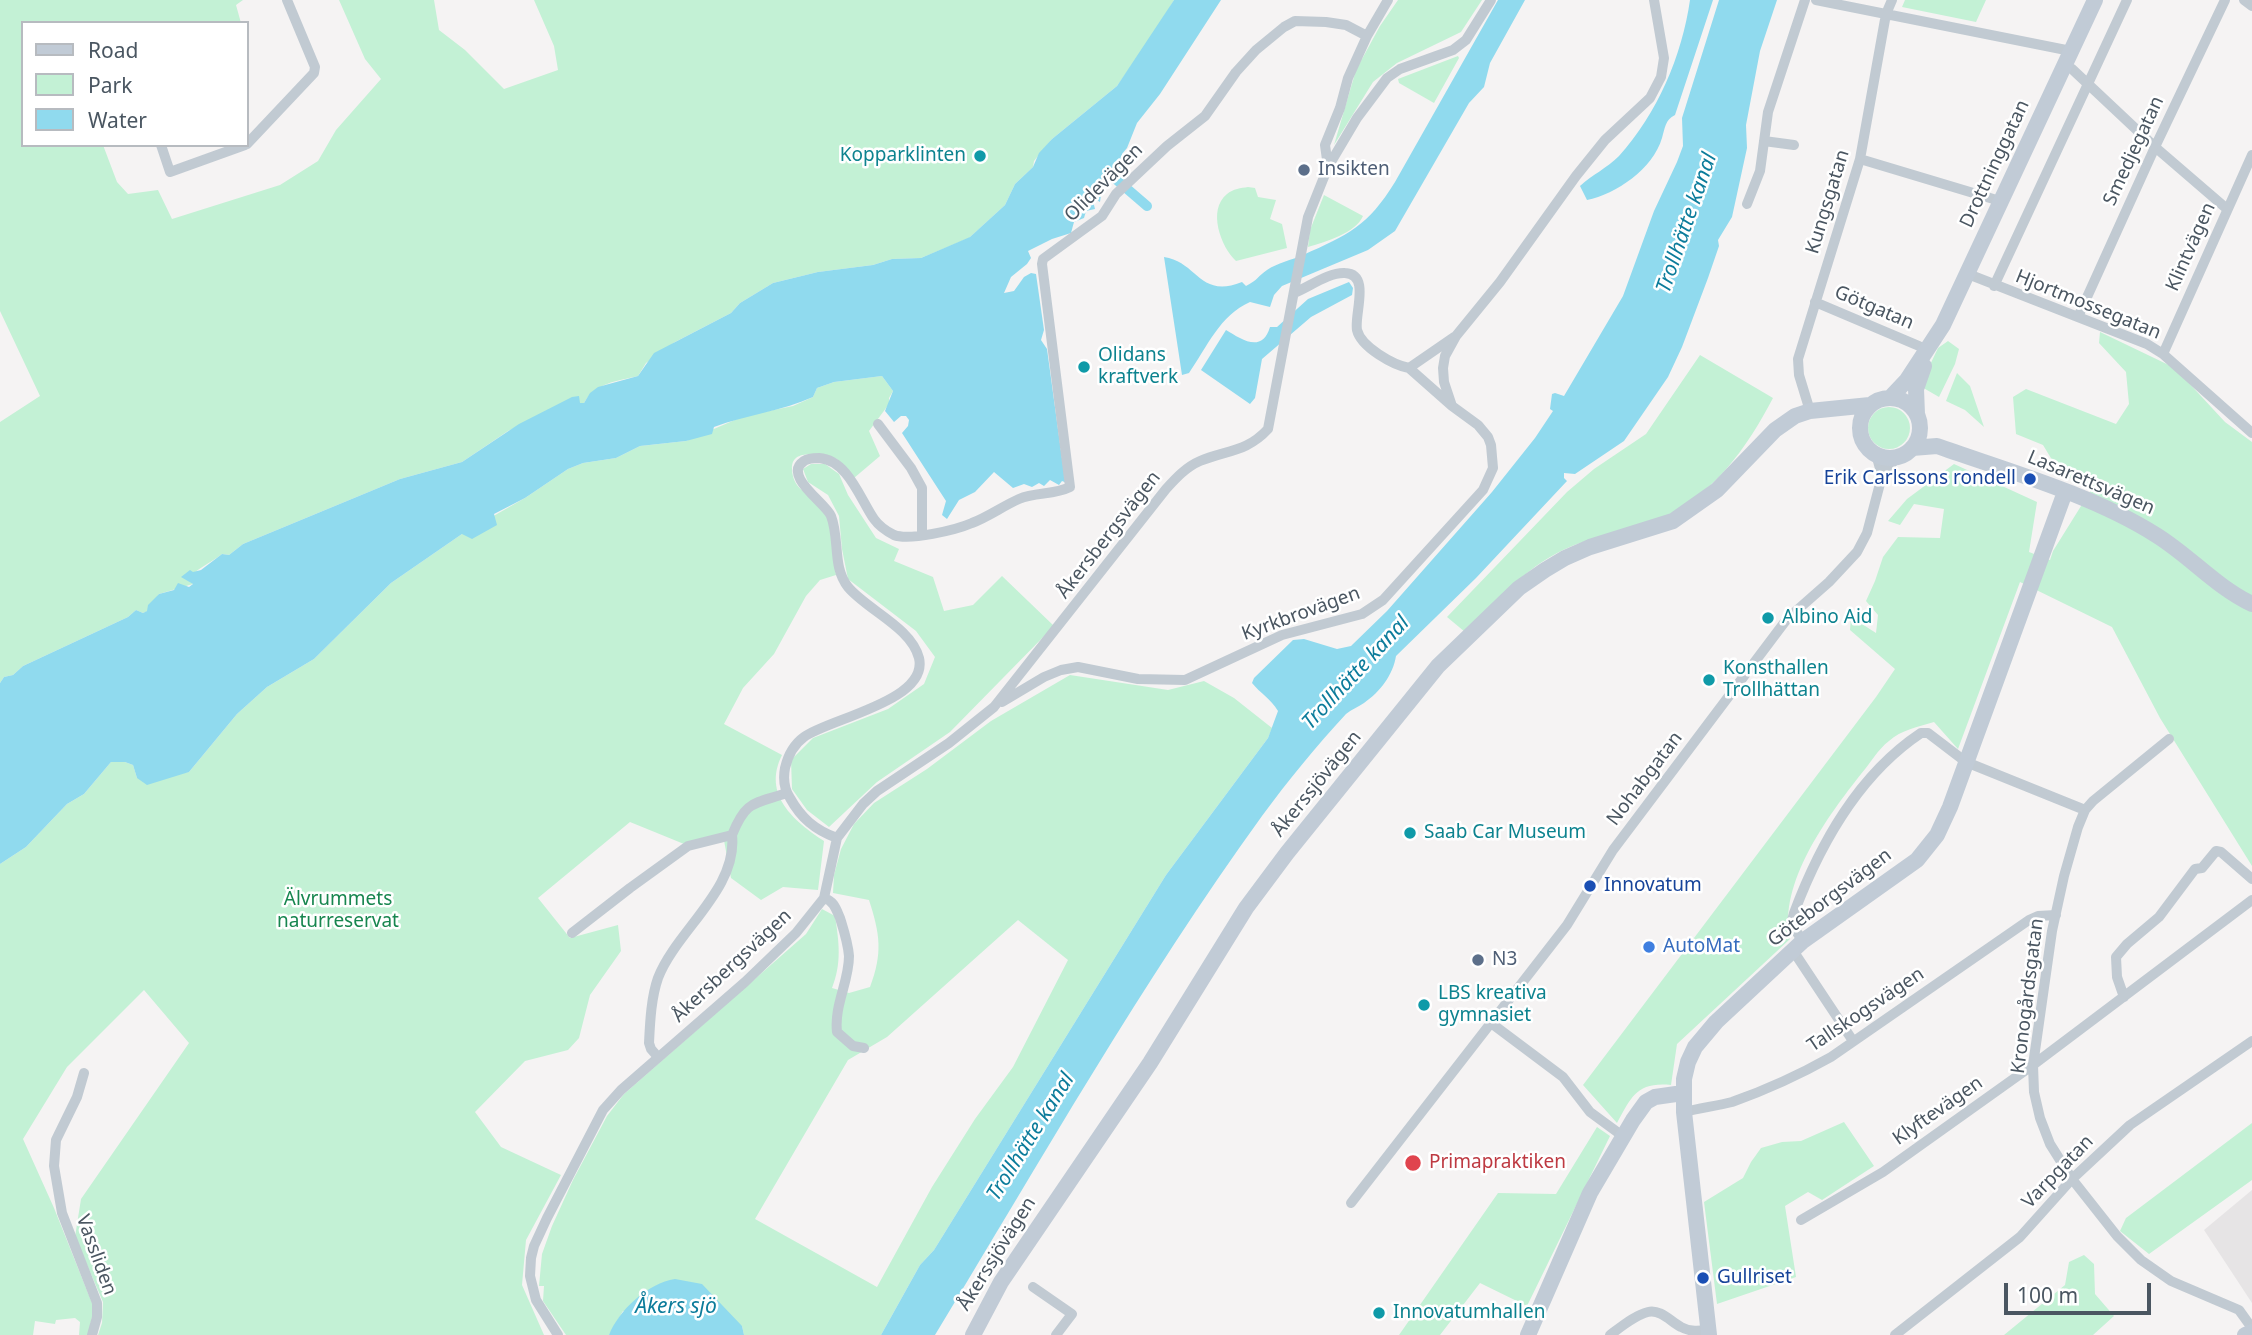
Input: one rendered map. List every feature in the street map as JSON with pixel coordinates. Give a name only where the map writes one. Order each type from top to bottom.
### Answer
[{"type":"street","points":[[248,143],[314,74],[315,67],[287,0]]},
{"type":"street","points":[[1328,167],[1325,145],[1340,108],[1348,78],[1367,36],[1388,0]]},
{"type":"street","name":"Åkersbergsvägen","points":[[558,1335],[543,1315],[531,1287],[530,1266],[534,1246],[603,1110],[621,1090],[745,982],[796,933],[824,898],[837,838],[863,804],[877,791],[949,743],[994,707],[1180,474],[1198,462],[1255,442],[1268,429],[1308,217],[1328,167],[1357,118],[1387,78],[1400,69],[1453,50],[1466,40],[1491,0]]},
{"type":"street","points":[[1452,406],[1444,382],[1443,368],[1445,356],[1456,336],[1500,282],[1605,140],[1650,98],[1656,89],[1664,67],[1664,58],[1654,0]]},
{"type":"street","points":[[1747,204],[1758,181],[1768,112],[1805,0]]},
{"type":"street","points":[[1816,0],[1886,14],[2067,58],[2088,84],[2227,209]]},
{"type":"street","name":"Kungsgatan","points":[[1810,411],[1799,375],[1798,359],[1860,159],[1886,14],[1892,0]]},
{"type":"street","name":"Drottninggatan","points":[[1890,398],[1907,380],[1968,274],[2095,0]]},
{"type":"street","points":[[1994,286],[2127,0]]},
{"type":"street","name":"Smedjegatan","points":[[2078,317],[2225,0]]},
{"type":"street","points":[[2244,0],[2252,6]]},
{"type":"street","name":"Olidevägen","points":[[1058,493],[1070,487],[1071,482],[1043,259],[1102,216],[1116,194],[1167,146],[1205,116],[1255,50],[1284,27],[1296,21],[1326,22],[1346,25],[1367,36]]},
{"type":"street","points":[[1764,141],[1794,145]]},
{"type":"street","points":[[162,147],[170,172],[240,147]]},
{"type":"street","name":"Klintvägen","points":[[2162,354],[2252,155]]},
{"type":"street","points":[[1860,159],[2000,201]]},
{"type":"street","name":"Kyrkbrovägen","points":[[994,707],[1044,677],[1078,667],[1138,680],[1185,680],[1282,635],[1362,614],[1383,600],[1471,503],[1489,479],[1493,468],[1492,456],[1488,437],[1478,425],[1409,368],[1389,362],[1361,338],[1357,319],[1360,288],[1359,279],[1355,275],[1348,272],[1336,274],[1295,289]]},
{"type":"street","name":"Hjortmossegatan","points":[[1968,274],[2147,344],[2252,433]]},
{"type":"street","name":"Götgatan","points":[[1815,302],[1926,345]]},
{"type":"street","points":[[1409,368],[1436,347],[1456,336]]},
{"type":"street","name":"Drottninggatan","points":[[1918,421],[1916,389],[1926,345]]},
{"type":"street","points":[[1890,398],[1905,402],[1918,421],[1918,439],[1912,449],[1897,457],[1886,458],[1876,454],[1865,444],[1860,425],[1864,412],[1870,405],[1890,398]]},
{"type":"street","name":"Åkerssjövägen","points":[[972,1335],[1002,1282],[1150,1063],[1258,891],[1419,688],[1461,644],[1519,588],[1565,558],[1673,521],[1693,508],[1727,481],[1776,430],[1795,416],[1810,411],[1870,405]]},
{"type":"street","points":[[1831,410],[1860,425]]},
{"type":"street","name":"Lasarettsvägen","points":[[1918,421],[1937,446]]},
{"type":"street","points":[[878,424],[911,468],[922,488],[922,535]]},
{"type":"street","name":"Lasarettsvägen","points":[[1912,449],[1937,446],[2103,508],[2155,534],[2218,583],[2252,604]]},
{"type":"street","name":"Nohabgatan","points":[[1876,454],[1882,476]]},
{"type":"street","name":"Nohabgatan","points":[[1351,1203],[1567,925],[1613,850],[1787,619],[1819,592],[1857,552],[1867,533],[1882,476],[1897,457]]},
{"type":"street","points":[[837,838],[811,826],[796,809],[787,793],[784,774],[788,756],[805,736],[866,712],[896,695],[914,680],[920,667],[916,649],[908,640],[879,611],[848,587],[841,575],[831,516],[803,485],[798,470],[801,464],[816,458],[838,465],[882,528],[899,537],[922,535],[972,523],[1021,499],[1058,493],[1068,502]]},
{"type":"street","name":"Göteborgsvägen","points":[[1709,1333],[1684,1112],[1683,1093],[1688,1062],[1705,1034],[1797,945],[1917,860],[1928,849],[1950,807],[2065,492]]},
{"type":"street","points":[[1853,1041],[1797,945],[1791,924],[1826,838],[1878,768],[1921,733],[1927,733],[1966,762],[2085,810]]},
{"type":"street","name":"Kronogårdsgatan","points":[[2169,739],[2085,810],[2064,876],[2056,915],[2033,1065],[2034,1093],[2050,1144],[2072,1179],[2117,1236],[2141,1261],[2171,1281],[2239,1310],[2252,1330]]},
{"type":"street","name":"Åkersbergsvägen","points":[[658,1058],[649,1043],[658,978],[722,880],[733,852],[732,835],[742,814],[751,804],[761,799],[787,793]]},
{"type":"street","points":[[572,933],[688,846],[732,835]]},
{"type":"street","points":[[2124,997],[2117,977],[2116,957],[2159,917],[2195,869],[2202,868],[2216,851],[2221,852],[2252,879]]},
{"type":"street","points":[[824,898],[830,900],[836,908],[848,943],[849,958],[838,1007],[837,1032],[853,1046],[864,1048]]},
{"type":"street","name":"Klyftevägen","points":[[1801,1220],[1882,1172],[2033,1065],[2252,900]]},
{"type":"street","name":"Tallskogsvägen","points":[[1684,1112],[1729,1102],[1772,1087],[1831,1057],[2029,920],[2038,916],[2056,915]]},
{"type":"street","points":[[1491,1023],[1563,1077],[1590,1112],[1624,1137]]},
{"type":"street","name":"Varpgatan","points":[[1895,1335],[2020,1237],[2072,1179],[2130,1125],[2252,1041]]},
{"type":"street","name":"Vassliden","points":[[84,1073],[77,1097],[56,1140],[54,1153],[62,1213],[97,1303],[92,1335]]},
{"type":"street","points":[[1528,1335],[1590,1193],[1646,1102],[1662,1094],[1683,1093]]},
{"type":"street","points":[[1033,1287],[1072,1314],[1056,1335]]},
{"type":"street","points":[[1610,1335],[1651,1311],[1658,1312],[1682,1328],[1709,1333]]},
{"type":"street","points":[[2245,1335],[2252,1330]]},
{"type":"shaded area","points":[[2252,1190],[2252,1303],[2204,1230]]},
{"type":"green space","points":[[0,0],[243,0],[236,5],[240,21],[21,21],[21,147],[104,147],[117,182],[128,194],[158,190],[172,219],[280,185],[318,161],[336,130],[381,79],[365,59],[339,0],[434,0],[439,30],[465,50],[504,89],[558,70],[554,46],[534,0],[1174,0],[1156,31],[1117,86],[1052,139],[1034,161],[1033,167],[1015,184],[1005,205],[969,238],[921,258],[892,259],[873,265],[818,272],[773,283],[740,303],[731,313],[675,342],[646,363],[638,376],[607,384],[594,391],[584,403],[542,415],[508,431],[462,462],[400,479],[243,544],[229,555],[222,554],[191,576],[188,580],[193,584],[159,594],[148,611],[143,613],[136,610],[128,617],[23,666],[13,675],[4,677],[0,683],[0,422],[40,396],[0,311]]},
{"type":"green space","points":[[1398,0],[1482,0],[1461,32],[1397,63],[1373,82],[1334,145],[1356,70]]},
{"type":"green space","points":[[1905,0],[1986,0],[1976,22],[1902,7]]},
{"type":"green space","points":[[1458,56],[1434,103],[1399,83],[1398,79]]},
{"type":"green space","points":[[1248,187],[1255,188],[1258,197],[1276,200],[1270,219],[1282,224],[1287,248],[1236,261],[1221,238],[1218,209],[1227,194]]},
{"type":"green space","points":[[1324,195],[1363,216],[1347,232],[1308,247],[1310,230]]},
{"type":"green space","points":[[2100,332],[2175,368],[2225,422],[2252,442],[2252,866],[2160,718],[2112,627],[2020,582],[1958,749],[1934,722],[1899,734],[1881,748],[1834,810],[1798,873],[1788,918],[1790,939],[1677,1044],[1671,1085],[1650,1086],[1637,1093],[1617,1123],[1583,1085],[1895,669],[1850,630],[1851,617],[1876,633],[1878,615],[1866,601],[1883,557],[1898,537],[1940,538],[1944,509],[1914,504],[1900,525],[1888,521],[1907,499],[1954,464],[2037,502],[2029,552],[2050,560],[2091,490],[2060,473],[2043,445],[2016,434],[2013,397],[2026,389],[2116,424],[2129,404],[2126,372],[2099,343]]},
{"type":"green space","points":[[1948,341],[1959,349],[1939,397],[1920,386],[1938,348]]},
{"type":"green space","points":[[1700,355],[1773,398],[1740,452],[1712,484],[1678,509],[1659,519],[1586,541],[1549,558],[1511,587],[1465,632],[1447,617],[1567,492],[1594,469],[1646,434]]},
{"type":"green space","points":[[1957,373],[1970,386],[1984,427],[1965,410],[1946,401]]},
{"type":"green space","name":"Älvrummets naturreservat","points":[[882,376],[893,391],[889,404],[869,431],[880,456],[854,478],[837,459],[810,454],[797,457],[793,462],[792,473],[796,483],[825,509],[828,515],[836,575],[820,580],[806,596],[774,654],[743,688],[724,724],[782,755],[776,782],[784,806],[802,825],[824,841],[818,890],[783,887],[761,900],[731,878],[723,835],[684,844],[630,822],[538,898],[570,938],[618,925],[621,951],[590,995],[579,1038],[568,1050],[525,1061],[475,1112],[501,1147],[561,1175],[526,1240],[522,1285],[544,1335],[98,1335],[102,1323],[103,1302],[75,1237],[81,1199],[189,1043],[144,990],[67,1067],[23,1139],[94,1308],[88,1335],[79,1335],[80,1322],[75,1318],[56,1320],[55,1324],[35,1321],[33,1335],[0,1335],[0,864],[26,847],[67,804],[84,794],[111,762],[133,765],[137,778],[189,772],[237,714],[267,687],[314,659],[391,583],[462,534],[525,498],[568,469],[583,463],[616,458],[640,446],[686,441],[744,416],[793,406],[813,397],[817,388],[834,382]]},
{"type":"green space","points":[[1889,407],[1904,413],[1910,428],[1904,443],[1889,449],[1874,443],[1868,428],[1874,413]]},
{"type":"green space","points":[[811,464],[825,464],[839,474],[848,495],[876,538],[899,549],[894,561],[933,577],[944,611],[973,605],[1002,576],[1054,626],[950,732],[877,782],[829,827],[807,810],[792,789],[791,760],[813,738],[888,709],[924,684],[935,657],[916,631],[848,579],[839,516],[828,495],[808,482],[803,469]]},
{"type":"green space","points":[[1070,675],[1168,690],[1204,681],[1234,698],[1272,728],[1268,738],[1166,875],[934,1250],[920,1265],[881,1335],[744,1335],[742,1326],[623,1311],[609,1335],[566,1335],[543,1301],[544,1286],[539,1286],[542,1254],[573,1180],[607,1116],[624,1094],[806,934],[822,909],[835,916],[838,935],[838,961],[832,988],[849,993],[870,987],[877,964],[876,923],[869,900],[833,893],[834,875],[841,849],[854,824],[874,803],[927,769],[991,721]],"holes":[[[1018,920],[1068,960],[1013,1067],[975,1119],[932,1187],[877,1287],[755,1219],[848,1060],[887,1037]]]},
{"type":"green space","points":[[1844,1122],[1874,1166],[1822,1200],[1808,1192],[1785,1206],[1796,1277],[1717,1304],[1704,1202],[1743,1178],[1761,1148],[1782,1142],[1801,1141]]},
{"type":"green space","points":[[2252,1123],[2252,1180],[2149,1254],[2120,1231],[2126,1218]]},
{"type":"green space","points":[[1597,1127],[1610,1136],[1527,1306],[1480,1283],[1440,1335],[1399,1335],[1498,1193],[1556,1194]]},
{"type":"green space","points":[[2084,1255],[2094,1264],[2095,1294],[2114,1316],[2093,1335],[2004,1335],[2065,1285],[2069,1262]]},
{"type":"water","points":[[1174,0],[1221,0],[1160,94],[1137,123],[1122,154],[1122,178],[1113,178],[1102,188],[1100,202],[1095,199],[1093,201],[1095,209],[1086,211],[1084,218],[1074,222],[1071,233],[1028,251],[1031,258],[1011,277],[1004,293],[1014,291],[1024,277],[1031,273],[1036,274],[1044,330],[1041,340],[1047,349],[1067,483],[1062,481],[1059,485],[1050,480],[1044,486],[1039,483],[1032,487],[1024,484],[1013,488],[994,472],[975,492],[959,500],[947,519],[942,515],[946,501],[902,433],[909,420],[906,416],[901,416],[894,422],[885,411],[893,391],[882,376],[834,382],[817,388],[813,397],[801,402],[714,427],[712,434],[686,441],[640,446],[616,458],[583,463],[568,469],[525,498],[494,514],[497,525],[472,539],[462,534],[391,583],[314,659],[267,687],[237,714],[189,772],[147,785],[137,778],[133,765],[111,762],[84,794],[67,804],[26,847],[0,864],[0,683],[4,677],[13,675],[23,666],[128,617],[136,610],[143,613],[147,611],[148,605],[159,594],[174,590],[178,583],[189,587],[193,584],[181,577],[190,570],[201,570],[222,554],[229,555],[243,544],[400,479],[462,462],[519,424],[572,397],[579,396],[580,403],[584,403],[598,387],[638,376],[654,353],[731,313],[740,303],[773,283],[818,272],[873,265],[892,259],[921,258],[970,237],[1005,205],[1015,184],[1033,167],[1039,153],[1052,139],[1117,86]]},
{"type":"water","points":[[1498,0],[1525,0],[1490,63],[1484,87],[1469,103],[1395,231],[1368,250],[1282,286],[1274,295],[1270,307],[1250,302],[1240,308],[1222,323],[1189,373],[1182,375],[1164,257],[1184,265],[1207,283],[1228,286],[1242,282],[1246,286],[1280,263],[1319,248],[1356,228],[1376,209],[1395,182]]},
{"type":"water","points":[[1690,0],[1713,0],[1675,115],[1667,122],[1657,149],[1642,170],[1610,192],[1587,200],[1580,186],[1619,156],[1633,140],[1656,103],[1681,42]]},
{"type":"water","name":"Trollhätte kanal","points":[[1719,0],[1777,0],[1760,51],[1746,125],[1747,148],[1732,217],[1718,240],[1719,246],[1708,278],[1668,377],[1624,441],[1575,474],[1564,473],[1567,481],[1476,578],[1396,656],[1389,676],[1375,694],[1346,714],[1272,803],[1218,879],[1134,1007],[935,1335],[881,1335],[920,1265],[934,1250],[1166,875],[1268,738],[1278,711],[1252,683],[1254,678],[1293,640],[1304,639],[1337,649],[1351,646],[1387,611],[1492,492],[1553,411],[1550,409],[1552,394],[1564,396],[1623,296],[1654,211],[1677,162],[1683,146],[1682,118]]},
{"type":"water","points":[[1349,282],[1353,288],[1352,295],[1311,317],[1262,359],[1255,398],[1250,404],[1201,370],[1226,330],[1238,337],[1257,342],[1262,340],[1270,327],[1277,327],[1308,299]]},
{"type":"water","name":"Åkers sjö","points":[[675,1279],[702,1284],[742,1326],[744,1335],[609,1335],[620,1316],[636,1299],[655,1286]]},
{"type":"waterway","points":[[1104,169],[1147,206]]},
{"type":"place","name":"Kopparklinten","points":[[980,156]]},
{"type":"place","name":"Insikten","points":[[1304,170]]},
{"type":"place","name":"Olidans kraftverk","points":[[1084,367]]},
{"type":"place","name":"Erik Carlssons rondell","points":[[2030,479]]},
{"type":"place","name":"Albino Aid","points":[[1768,618]]},
{"type":"place","name":"Konsthallen Trollhättan","points":[[1709,680]]},
{"type":"place","name":"Saab Car Museum","points":[[1410,833]]},
{"type":"place","name":"Innovatum","points":[[1590,886]]},
{"type":"place","name":"AutoMat","points":[[1649,947]]},
{"type":"place","name":"N3","points":[[1478,960]]},
{"type":"place","name":"LBS kreativa gymnasiet","points":[[1424,1005]]},
{"type":"place","name":"Primapraktiken","points":[[1413,1163]]},
{"type":"place","name":"Gullriset","points":[[1703,1278]]},
{"type":"place","name":"Innovatumhallen","points":[[1379,1313]]}]
